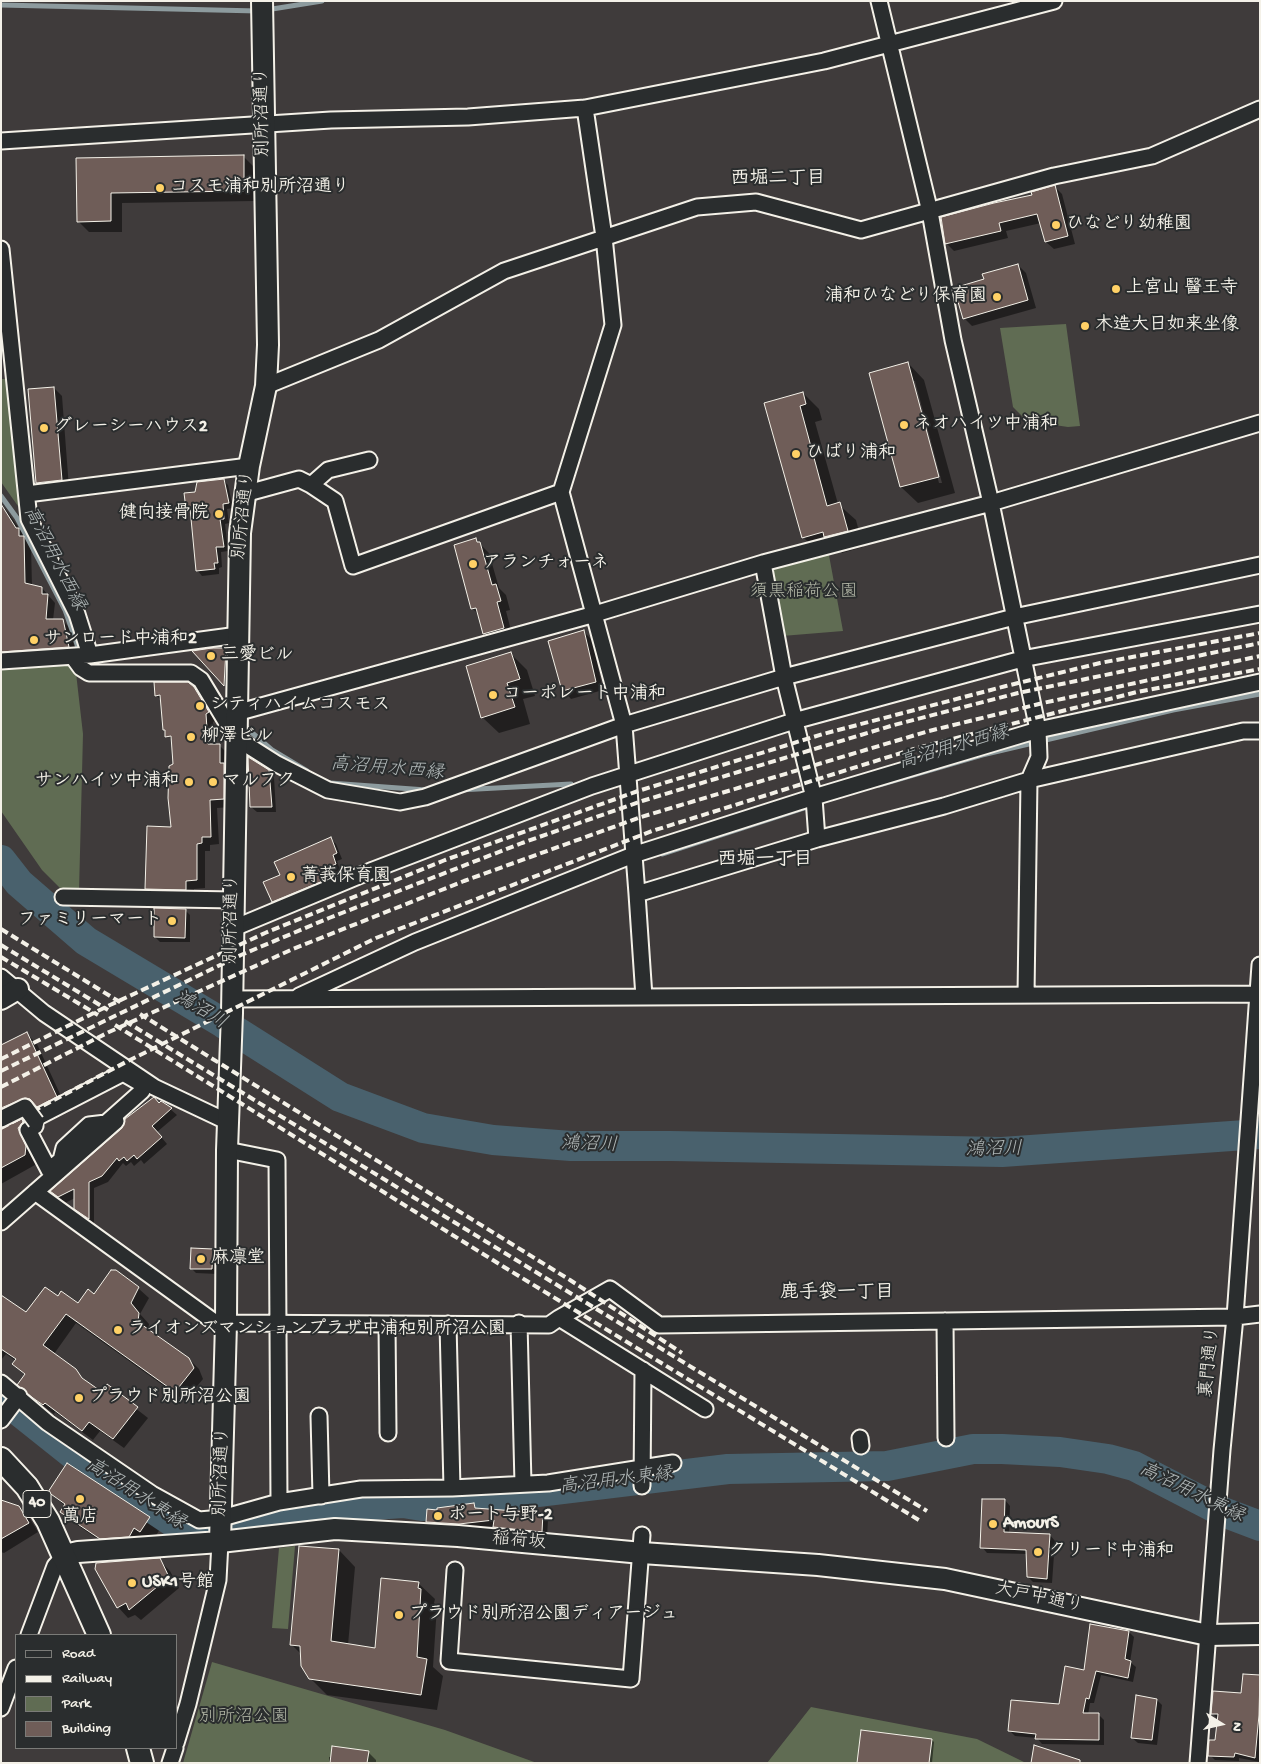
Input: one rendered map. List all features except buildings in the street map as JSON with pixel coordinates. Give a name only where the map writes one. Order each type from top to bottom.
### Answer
[{"type":"main road","name":"40","points":[[1,1459],[27,1487],[48,1521],[65,1555],[99,1634]]},
{"type":"main road","points":[[138,1749],[142,1763]]},
{"type":"street","points":[[879,1],[930,212],[953,340],[991,504],[1039,733],[1039,758],[1029,780],[1026,995]]},
{"type":"street","points":[[1,141],[331,120],[468,117],[585,108],[824,61],[1054,1]]},
{"type":"street","name":"別所沼通り","points":[[178,1736],[188,1704],[218,1580],[221,1529],[226,1323],[227,1150],[234,928],[240,534],[244,494],[266,386],[268,345],[262,8]]},
{"type":"street","points":[[585,108],[604,237],[613,325],[562,492],[624,725],[644,997]]},
{"type":"street","points":[[266,386],[379,340],[504,271],[697,207],[756,202],[861,230],[1054,176],[1152,156],[1260,110]]},
{"type":"street","points":[[1,249],[29,519],[77,614],[82,656],[81,668],[89,673],[191,673],[201,680],[236,722],[278,764],[328,790],[400,802],[425,797],[624,725],[784,677],[1014,617],[1260,565]]},
{"type":"street","points":[[236,722],[763,563],[991,504],[1260,423]]},
{"type":"street","points":[[311,485],[328,470],[369,460]]},
{"type":"street","points":[[26,494],[249,466]]},
{"type":"street","points":[[244,494],[299,479],[311,485],[335,501],[353,566],[562,492]]},
{"type":"street","points":[[763,563],[784,677],[814,797],[817,840]]},
{"type":"street","points":[[234,928],[382,867],[592,786],[794,721],[1022,659],[1260,614]]},
{"type":"street","points":[[1,661],[82,656],[238,635]]},
{"type":"street","points":[[293,998],[415,942],[633,855],[814,797],[1039,733],[1260,682]]},
{"type":"street","points":[[637,894],[817,840],[944,806],[1029,780],[1243,731],[1260,731]]},
{"type":"street","points":[[63,897],[234,900]]},
{"type":"street","name":"裏門通り","points":[[1198,1763],[1222,1450],[1235,1317],[1260,965]]},
{"type":"street","points":[[1,977],[10,994],[44,1013],[154,1087],[228,1122]]},
{"type":"street","points":[[232,1008],[293,998],[1257,994]]},
{"type":"street","points":[[123,1073],[142,1084],[142,1091],[106,1123],[89,1125],[64,1148],[61,1160],[49,1170],[28,1130],[35,1126],[32,1120],[123,1073]]},
{"type":"street","points":[[1,1222],[154,1087]]},
{"type":"street","points":[[1,1119],[25,1107],[36,1122]]},
{"type":"street","points":[[227,1150],[277,1160],[279,1502]]},
{"type":"street","points":[[35,1192],[213,1321],[226,1323],[549,1324],[610,1289],[659,1325],[1235,1317],[1260,1314]]},
{"type":"street","points":[[559,1318],[705,1409]]},
{"type":"street","points":[[945,1321],[946,1438]]},
{"type":"street","points":[[519,1323],[524,1484]]},
{"type":"street","points":[[386,1324],[388,1433]]},
{"type":"street","points":[[448,1324],[452,1488]]},
{"type":"street","points":[[642,1475],[643,1370]]},
{"type":"street","points":[[1,1383],[17,1399],[48,1423],[190,1517],[221,1529],[279,1502],[361,1488],[452,1488],[548,1483],[642,1475],[673,1463]]},
{"type":"street","points":[[3,1418],[17,1399]]},
{"type":"street","points":[[319,1416],[321,1496]]},
{"type":"street","points":[[1,1478],[27,1487]]},
{"type":"street","name":"稲荷坂","points":[[65,1555],[221,1529],[335,1529],[642,1544],[818,1565]]},
{"type":"street","points":[[455,1570],[449,1662],[630,1679],[642,1544]]},
{"type":"street","points":[[29,1634],[55,1566],[65,1555]]},
{"type":"street","name":"大戸中通り","points":[[818,1565],[944,1579],[1208,1635],[1260,1634]]},
{"type":"street","points":[[1,1708],[15,1671]]},
{"type":"street","points":[[170,1763],[175,1749]]},
{"type":"green space","points":[[1066,324],[1080,426],[1068,427],[1027,421],[1013,407],[1000,328]]},
{"type":"green space","points":[[1,379],[8,379],[25,516],[1,482]]},
{"type":"green space","name":"須黒稲荷公園","points":[[828,550],[843,631],[782,636],[763,563]]},
{"type":"green space","points":[[69,662],[76,673],[83,734],[79,892],[63,891],[42,870],[1,811],[1,666]]},
{"type":"green space","points":[[295,1546],[288,1629],[272,1628],[279,1548]]},
{"type":"green space","name":"別所沼公園","points":[[212,1662],[445,1730],[537,1763],[183,1763]]},
{"type":"green space","points":[[811,1707],[977,1739],[1026,1763],[767,1763]]},
{"type":"waterway","points":[[266,10],[322,1]]},
{"type":"waterway","points":[[1,5],[258,11]]},
{"type":"waterway","name":"高沼用水西縁","points":[[1,496],[17,518],[65,610],[80,653]]},
{"type":"waterway","name":"高沼用水西縁","points":[[879,785],[982,755],[1173,710],[1260,694]]},
{"type":"waterway","name":"高沼用水西縁","points":[[243,725],[272,750],[307,771]]},
{"type":"waterway","name":"高沼用水西縁","points":[[330,783],[426,790]]},
{"type":"waterway","name":"高沼用水西縁","points":[[459,790],[571,784]]},
{"type":"waterway","name":"高沼用水西縁","points":[[662,854],[813,805]]},
{"type":"waterway","name":"鴻沼川","points":[[1,860],[19,883],[86,941],[223,1023],[340,1097],[423,1128],[493,1140],[571,1146],[1002,1152],[1260,1134]]},
{"type":"waterway","name":"高沼用水東縁","points":[[1,1397],[79,1459],[182,1528],[193,1532],[248,1527],[358,1506],[403,1503],[422,1506],[728,1469],[887,1466],[973,1449],[1060,1452],[1108,1459],[1134,1466],[1223,1512],[1260,1526]]},
{"type":"railway","points":[[1,1059],[110,1005],[265,933],[445,860],[638,791],[823,734],[1006,686],[1100,663],[1260,633]]},
{"type":"railway","points":[[1,1071],[241,955],[329,918],[522,843],[642,801],[894,725],[1018,693],[1260,643]]},
{"type":"railway","points":[[1,1087],[109,1032],[293,949],[464,881],[641,817],[929,731],[1043,703],[1260,656]]},
{"type":"railway","points":[[1,1128],[126,1062],[376,938],[652,831],[917,748],[1137,692],[1260,669]]},
{"type":"railway","points":[[1,929],[123,1004]]},
{"type":"railway","points":[[1,945],[108,1010]]},
{"type":"railway","points":[[1,957],[98,1015]]},
{"type":"railway","points":[[140,1014],[570,1280],[682,1353]]},
{"type":"railway","points":[[125,1021],[927,1511]]},
{"type":"railway","points":[[115,1025],[504,1267],[922,1522]]},
{"type":"place","name":"コスモ浦和別所沼通り","points":[[160,188]]},
{"type":"place","name":"ひなどり幼稚園","points":[[1056,225]]},
{"type":"place","name":"上宮山 醫王寺","points":[[1116,289]]},
{"type":"place","name":"浦和ひなどり保育園","points":[[997,297]]},
{"type":"place","name":"木造大日如来坐像","points":[[1085,326]]},
{"type":"place","name":"ネオハイツ中浦和","points":[[904,425]]},
{"type":"place","name":"グレーシーハウス2","points":[[44,428]]},
{"type":"place","name":"ひばり浦和","points":[[796,454]]},
{"type":"place","name":"健向接骨院","points":[[219,514]]},
{"type":"place","name":"アランチォーネ","points":[[473,564]]},
{"type":"place","name":"サンロード中浦和2","points":[[34,640]]},
{"type":"place","name":"三愛ビル","points":[[211,656]]},
{"type":"place","name":"コーポレート中浦和","points":[[493,695]]},
{"type":"place","name":"シティハイムコスモス","points":[[200,706]]},
{"type":"place","name":"柳澤ビル","points":[[191,737]]},
{"type":"place","name":"サンハイツ中浦和","points":[[189,782]]},
{"type":"place","name":"マルフク","points":[[213,782]]},
{"type":"place","name":"菁莪保育園","points":[[291,877]]},
{"type":"place","name":"ファミリーマート","points":[[172,921]]},
{"type":"place","name":"麻凛堂","points":[[201,1259]]},
{"type":"place","name":"ライオンズマンションプラザ中浦和別所沼公園","points":[[118,1330]]},
{"type":"place","name":"プラウド別所沼公園","points":[[79,1398]]},
{"type":"place","name":"萬店","points":[[80,1499]]},
{"type":"place","name":"ポート与野-2","points":[[438,1516]]},
{"type":"place","name":"AmourS","points":[[993,1524]]},
{"type":"place","name":"クリード中浦和","points":[[1038,1552]]},
{"type":"place","name":"USK1号館","points":[[132,1583]]},
{"type":"place","name":"プラウド別所沼公園ディアージュ","points":[[399,1615]]},
{"type":"district","name":"西堀二丁目","points":[[778,180]]},
{"type":"district","name":"西堀一丁目","points":[[765,861]]},
{"type":"district","name":"鹿手袋一丁目","points":[[837,1294]]}]
